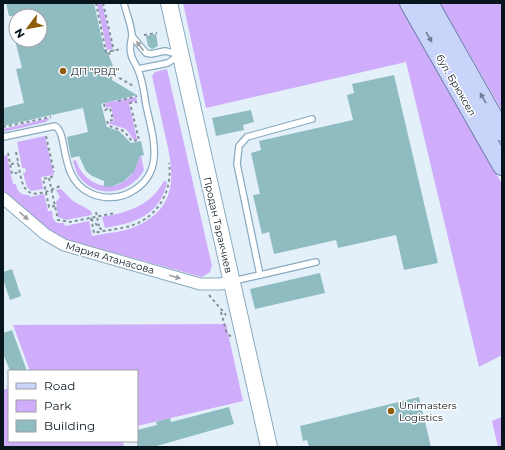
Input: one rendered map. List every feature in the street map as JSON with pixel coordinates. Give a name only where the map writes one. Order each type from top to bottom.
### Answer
[{"type":"main road","name":"бул. Брюксел","points":[[409,3],[502,166]]},
{"type":"main road","name":"бул. Брюксел","points":[[429,3],[502,132]]},
{"type":"street","name":"Продан Таракчиев","points":[[169,3],[269,447]]},
{"type":"street","name":"Мария Атанасова","points":[[3,198],[45,234],[64,245],[200,284],[220,284],[231,282]]},
{"type":"lane","points":[[124,3],[132,36],[146,53],[165,50],[180,54]]},
{"type":"lane","points":[[3,137],[53,126],[58,127],[69,172],[80,187],[91,194],[103,197],[116,197],[128,194],[138,188],[146,180],[153,166],[155,155],[138,69],[130,53],[130,42],[132,36]]},
{"type":"lane","points":[[138,69],[168,63],[180,54]]},
{"type":"lane","points":[[260,275],[237,164],[239,146],[247,137],[312,119]]},
{"type":"lane","points":[[231,282],[316,262]]},
{"type":"path","points":[[96,3],[106,52],[109,52],[110,58]]},
{"type":"path","points":[[103,3],[114,51],[109,52]]},
{"type":"path","points":[[144,35],[157,33]]},
{"type":"path","points":[[104,104],[105,110],[110,108],[113,120],[107,121],[109,126],[124,131],[132,141],[139,140],[130,103],[138,102],[138,96],[133,84],[127,84],[114,75]]},
{"type":"path","points":[[118,100],[138,96]]},
{"type":"path","points":[[3,127],[51,116]]},
{"type":"path","points":[[46,134],[54,172]]},
{"type":"path","points":[[16,152],[23,186],[26,192],[32,194],[52,190],[60,186]]},
{"type":"path","points":[[8,153],[12,174],[20,172]]},
{"type":"path","points":[[11,164],[18,163]]},
{"type":"path","points":[[91,218],[94,233],[134,224],[152,213],[161,203],[168,188],[171,172],[169,163]]},
{"type":"path","points":[[55,176],[43,179],[49,207],[55,206]]},
{"type":"path","points":[[49,178],[57,218],[61,221],[70,222],[115,213]]},
{"type":"path","points":[[96,212],[100,227]]},
{"type":"path","points":[[91,218],[103,231]]},
{"type":"path","points":[[207,294],[226,315]]},
{"type":"path","points":[[221,310],[226,331],[231,338]]},
{"type":"green space","points":[[97,3],[102,3],[113,49],[107,50]]},
{"type":"green space","points":[[183,3],[399,3],[502,184],[502,355],[479,367],[406,62],[206,108]]},
{"type":"green space","points":[[440,3],[502,3],[502,111],[497,102]]},
{"type":"green space","points":[[167,69],[212,266],[210,272],[202,277],[60,238],[3,192],[3,156],[7,155],[13,184],[16,184],[17,189],[20,192],[29,195],[30,197],[44,194],[48,211],[52,211],[53,219],[57,223],[64,223],[65,226],[89,221],[92,236],[132,228],[151,217],[161,208],[168,197],[171,185],[170,158],[152,76],[155,72]]},
{"type":"green space","points":[[136,97],[137,101],[129,103],[137,139],[134,140],[126,129],[110,124],[109,122],[114,121],[111,107],[106,108],[105,103]]},
{"type":"green space","points":[[50,118],[46,122],[3,132],[3,129]]},
{"type":"green space","points":[[45,136],[54,175],[41,177],[43,189],[31,191],[27,187],[23,173],[26,172],[25,168],[22,168],[17,142]]},
{"type":"green space","points":[[141,155],[144,170],[139,178],[132,184],[116,191],[98,190],[90,186],[79,176],[73,161],[76,160],[79,168],[90,180],[97,184],[112,186],[120,184],[130,177]]},
{"type":"green space","points":[[164,181],[167,182],[164,194],[152,210],[136,220],[105,228],[102,217],[130,210],[145,202],[158,190]]},
{"type":"green space","points":[[61,189],[73,201],[91,211],[92,215],[66,220],[58,217],[56,202],[60,197],[56,190]]},
{"type":"green space","points":[[226,324],[243,401],[138,426],[138,370],[30,370],[13,325]]},
{"type":"green space","points":[[8,388],[8,442],[123,442],[124,447],[3,447],[3,390]]},
{"type":"green space","points":[[502,417],[502,447],[498,447],[492,421]]},
{"type":"building","points":[[6,3],[94,3],[104,49],[106,49],[113,66],[112,80],[137,95],[101,104],[107,127],[119,131],[131,143],[141,141],[144,155],[140,156],[134,172],[123,182],[113,186],[104,187],[104,181],[92,176],[86,171],[79,156],[71,158],[67,137],[88,132],[83,108],[3,126],[4,108],[24,103],[16,69],[22,68],[17,48],[48,48],[48,8],[8,8],[8,12]]},
{"type":"building","points":[[156,34],[158,46],[152,49],[148,46],[146,36]]},
{"type":"building","points":[[394,75],[438,263],[404,270],[396,235],[338,248],[336,240],[274,254],[269,232],[262,234],[253,195],[260,194],[251,153],[261,150],[259,141],[353,120],[347,95],[354,93],[352,84]]},
{"type":"building","points":[[251,110],[254,122],[243,125],[244,130],[216,136],[212,118]]},
{"type":"building","points":[[12,269],[21,296],[10,300],[3,279],[3,272]]},
{"type":"building","points":[[320,273],[325,293],[255,309],[250,289]]},
{"type":"building","points":[[12,330],[27,370],[10,370],[3,353],[3,333]]},
{"type":"building","name":"Unimasters Logistics","points":[[419,397],[431,447],[309,447],[307,440],[303,441],[300,426]]},
{"type":"building","points":[[229,407],[234,424],[153,447],[137,447],[138,430],[157,425],[156,422],[170,418],[171,422]]},
{"type":"place","name":"ДП \"РВД\"","points":[[63,71]]},
{"type":"place","name":"Unimasters Logistics","points":[[391,411]]}]
